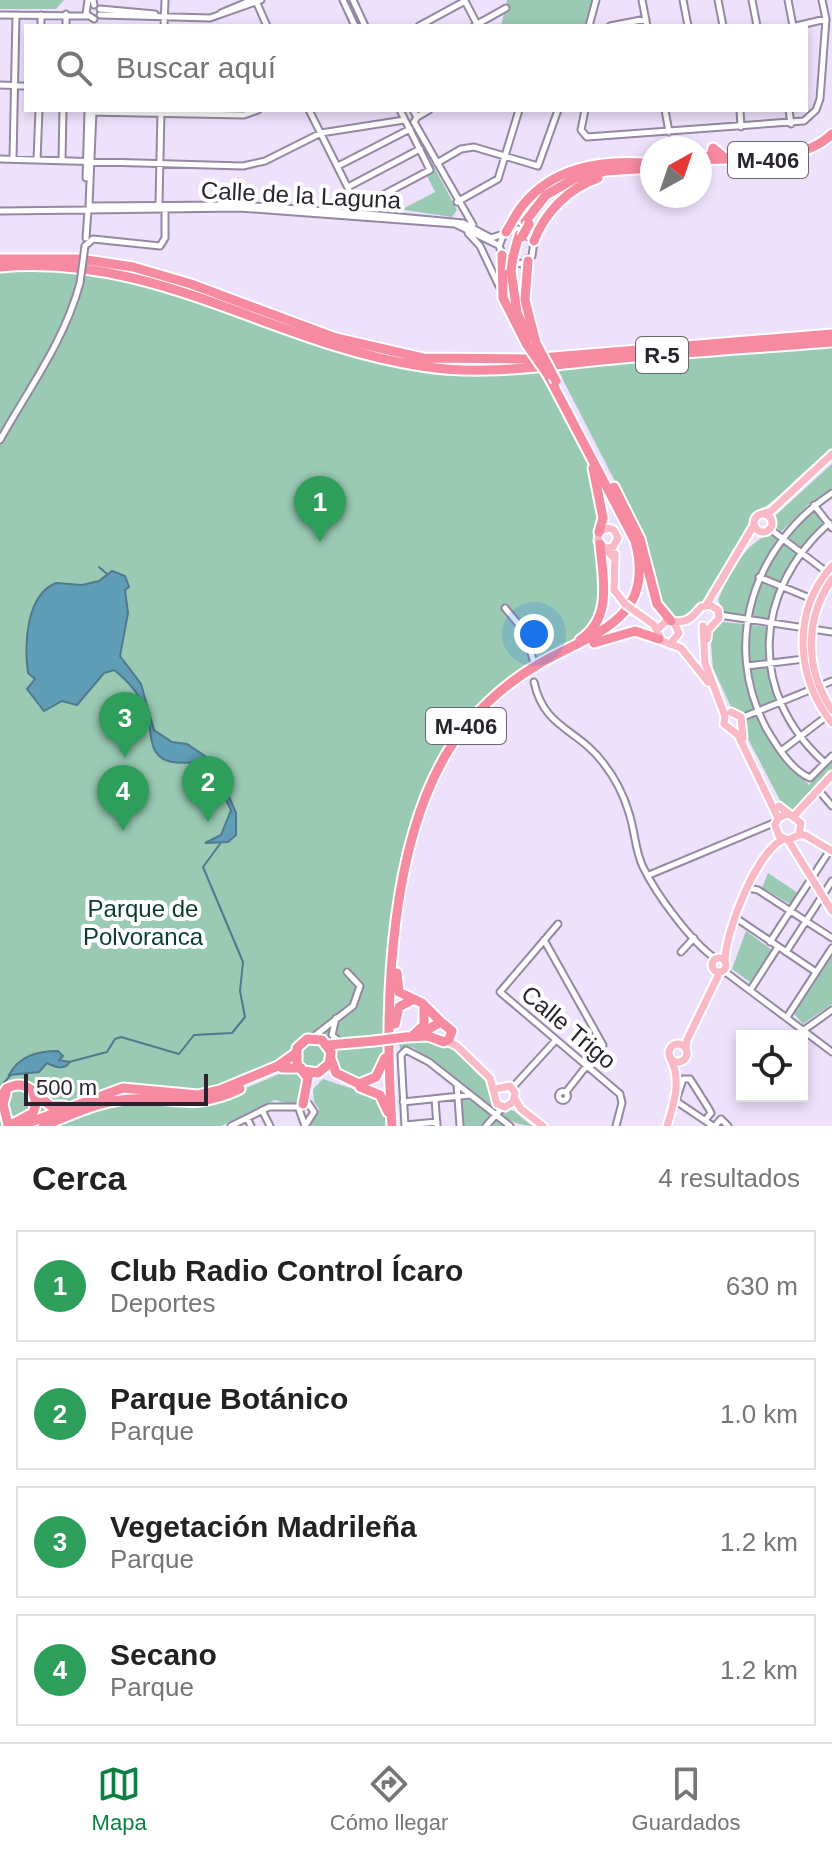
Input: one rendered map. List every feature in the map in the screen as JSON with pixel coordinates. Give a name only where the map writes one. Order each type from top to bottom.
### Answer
[{"type":"highway","name":"M-406","points":[[712,160],[795,153],[814,147],[832,134]]},
{"type":"highway","name":"M-406","points":[[712,161],[795,158],[832,140]]},
{"type":"highway","points":[[713,148],[725,158]]},
{"type":"highway","points":[[504,234],[529,198],[554,178],[583,167],[640,165]]},
{"type":"highway","name":"M-406","points":[[532,344],[518,300],[513,271],[520,236],[527,223],[546,195],[571,178],[605,167],[640,165]]},
{"type":"highway","points":[[534,241],[552,211],[582,185],[640,167]]},
{"type":"highway","name":"M-406","points":[[396,1053],[399,936],[422,820],[433,787],[454,747],[487,708],[517,683],[605,636],[621,623],[635,602],[643,574],[640,543],[583,433],[503,298],[500,251]]},
{"type":"highway","name":"R-5","points":[[0,259],[80,259],[133,267],[336,338],[381,350],[451,360],[529,359],[832,334]]},
{"type":"highway","name":"M-406","points":[[528,261],[525,300],[532,344]]},
{"type":"highway","name":"R-5","points":[[0,267],[74,267],[137,277],[334,346],[379,358],[452,370],[508,369],[832,342]]},
{"type":"highway","points":[[180,290],[199,299]]},
{"type":"highway","points":[[240,302],[258,306]]},
{"type":"highway","points":[[430,355],[451,360]]},
{"type":"highway","name":"M-406","points":[[502,690],[547,659],[610,627],[626,611],[637,587],[639,560],[635,541],[552,380]]},
{"type":"highway","points":[[568,414],[596,476],[603,518],[599,532]]},
{"type":"highway","points":[[583,433],[630,516],[646,556],[657,604],[669,622]]},
{"type":"highway","name":"M-406","points":[[331,1057],[336,1073],[350,1082],[363,1083],[376,1077],[385,1063],[399,907],[423,803],[451,746],[502,690],[534,663],[585,636],[598,621],[605,596],[603,546]]},
{"type":"highway","name":"M-406","points":[[572,651],[626,632],[658,634]]},
{"type":"highway","name":"M-406","points":[[399,936],[398,989],[419,1002],[429,1013],[436,1030]]},
{"type":"highway","name":"M-406","points":[[400,1126],[397,1011],[406,1002],[419,1002]]},
{"type":"highway","points":[[411,1036],[424,1025],[426,1014],[419,1002]]},
{"type":"highway","name":"M-406","points":[[389,1015],[400,1126]]},
{"type":"highway","points":[[0,1099],[6,1089],[17,1084],[29,1086],[46,1103],[56,1107],[113,1090],[207,1093],[278,1066],[296,1053],[303,1041],[347,1044],[411,1036],[449,1025],[449,1037],[436,1030]]},
{"type":"highway","points":[[320,1041],[331,1057]]},
{"type":"highway","points":[[311,1090],[312,1080],[337,1048],[347,1044]]},
{"type":"highway","points":[[296,1053],[308,1082],[303,1109]]},
{"type":"highway","points":[[46,1126],[123,1099],[202,1103],[284,1067],[334,1074],[349,1084]]},
{"type":"highway","points":[[303,1109],[315,1079],[324,1076],[380,1095],[400,1126]]},
{"type":"highway","points":[[20,1126],[113,1090]]},
{"type":"highway","points":[[0,1107],[9,1125]]},
{"type":"main road","points":[[720,615],[715,601],[757,528],[756,517],[771,511],[832,456]]},
{"type":"main road","points":[[757,528],[770,529],[772,519],[791,495],[832,456]]},
{"type":"main road","points":[[764,513],[772,519]]},
{"type":"main road","points":[[615,559],[603,546],[599,532],[605,528],[614,530],[618,538],[614,590],[625,604],[648,620],[658,634],[681,648],[738,725],[793,828],[832,911]]},
{"type":"main road","points":[[648,620],[682,624],[697,615],[757,528]]},
{"type":"main road","points":[[603,546],[616,544]]},
{"type":"main road","points":[[830,716],[804,659],[812,599],[831,573]]},
{"type":"main road","points":[[815,688],[808,629],[831,573]]},
{"type":"main road","points":[[707,604],[720,615]]},
{"type":"main road","points":[[697,615],[705,625],[711,672],[728,714],[724,724],[738,725]]},
{"type":"main road","points":[[671,643],[686,627],[705,625],[720,615]]},
{"type":"main road","points":[[669,622],[679,633]]},
{"type":"main road","points":[[658,634],[669,622]]},
{"type":"main road","points":[[705,625],[705,663],[717,698]]},
{"type":"main road","points":[[667,1126],[676,1101],[676,1071],[670,1058],[671,1047],[678,1044],[720,965],[743,888],[777,833],[777,820],[738,735],[738,725]]},
{"type":"main road","points":[[777,833],[793,828],[832,778]]},
{"type":"main road","points":[[676,1071],[687,1055],[687,1040],[720,965],[747,889],[772,848],[793,828],[832,778]]},
{"type":"main road","points":[[777,820],[831,849]]},
{"type":"main road","points":[[824,894],[832,904]]},
{"type":"main road","points":[[449,1037],[498,1087],[512,1088],[521,1109],[540,1126]]},
{"type":"main road","points":[[678,1044],[686,1049]]},
{"type":"main road","points":[[670,1058],[681,1061]]},
{"type":"main road","points":[[498,1087],[493,1095],[500,1109],[540,1126]]},
{"type":"main road","points":[[500,1109],[515,1099]]},
{"type":"street","points":[[164,24],[165,0]]},
{"type":"street","points":[[0,15],[210,14],[257,0],[266,24]]},
{"type":"street","points":[[343,0],[354,24]]},
{"type":"street","points":[[353,0],[364,24]]},
{"type":"street","points":[[590,24],[596,0]]},
{"type":"street","points":[[642,0],[647,22]]},
{"type":"street","points":[[683,0],[688,24]]},
{"type":"street","points":[[718,0],[723,24]]},
{"type":"street","points":[[752,0],[757,24]]},
{"type":"street","points":[[788,0],[794,24]]},
{"type":"street","points":[[585,112],[581,130],[587,137],[791,124],[808,118],[819,104],[825,20],[822,0]]},
{"type":"street","points":[[423,24],[465,1],[476,24]]},
{"type":"street","points":[[479,24],[506,8]]},
{"type":"street","points":[[66,14],[66,24]]},
{"type":"street","points":[[13,159],[16,15]]},
{"type":"street","points":[[41,15],[41,24]]},
{"type":"street","points":[[804,24],[825,20]]},
{"type":"street","points":[[0,85],[24,86]]},
{"type":"street","points":[[37,160],[39,112]]},
{"type":"street","points":[[62,160],[63,112]]},
{"type":"street","points":[[86,238],[90,112]]},
{"type":"street","points":[[0,440],[20,404],[35,385],[63,332],[80,283],[85,246],[93,239],[160,246],[165,238],[160,208],[161,112],[244,115],[252,112]]},
{"type":"street","points":[[310,112],[356,209]]},
{"type":"street","points":[[436,220],[455,218],[458,206],[496,182],[518,112]]},
{"type":"street","points":[[437,163],[466,148],[535,167],[541,164],[557,112]]},
{"type":"street","points":[[665,112],[669,132]]},
{"type":"street","points":[[741,112],[744,125]]},
{"type":"street","points":[[789,112],[791,124]]},
{"type":"street","points":[[0,159],[243,166],[265,161],[321,133],[408,117]]},
{"type":"street","points":[[344,217],[430,170],[408,117]]},
{"type":"street","points":[[408,117],[437,163],[458,206],[481,235]]},
{"type":"street","points":[[338,166],[408,117]]},
{"type":"street","points":[[711,129],[713,148]]},
{"type":"street","points":[[348,187],[420,149]]},
{"type":"street","name":"Calle de la Laguna","points":[[0,209],[239,205],[356,209],[463,223]]},
{"type":"street","name":"Calle de la Laguna","points":[[86,206],[239,208],[445,224]]},
{"type":"street","points":[[445,224],[460,225],[481,235],[504,234],[519,229],[534,241],[534,252],[528,261],[516,264],[481,235],[463,223],[458,206]]},
{"type":"street","points":[[445,224],[462,229],[476,240],[503,298]]},
{"type":"street","points":[[500,251],[504,234]]},
{"type":"street","points":[[832,493],[814,505],[782,537],[759,577],[747,621],[747,666],[758,711],[781,751],[808,778],[832,756]]},
{"type":"street","points":[[814,505],[830,526],[801,551],[781,586],[770,624],[770,664],[780,702],[800,737],[826,763]]},
{"type":"street","points":[[770,529],[831,573]]},
{"type":"street","points":[[759,577],[812,599]]},
{"type":"street","points":[[505,608],[525,632],[534,663]]},
{"type":"street","points":[[720,615],[832,632]]},
{"type":"street","points":[[747,666],[804,659]]},
{"type":"street","points":[[738,725],[758,711],[832,681]]},
{"type":"street","points":[[534,682],[539,703],[551,720],[591,748],[613,775],[629,813],[644,869],[654,887],[694,938],[720,965],[803,1030],[832,1010]]},
{"type":"street","points":[[781,751],[830,716]]},
{"type":"street","points":[[821,793],[832,806]]},
{"type":"street","points":[[650,876],[777,820]]},
{"type":"street","points":[[770,942],[831,849]]},
{"type":"street","points":[[786,952],[832,881]]},
{"type":"street","points":[[747,889],[754,888],[832,938]]},
{"type":"street","points":[[736,918],[816,972]]},
{"type":"street","name":"Calle Trigo","points":[[558,924],[500,992],[622,1097],[616,1126]]},
{"type":"street","points":[[681,952],[694,938]]},
{"type":"street","points":[[544,940],[602,1041],[601,1051],[566,1092]]},
{"type":"street","points":[[751,989],[778,947]]},
{"type":"street","points":[[787,1017],[832,948]]},
{"type":"street","points":[[320,1041],[321,1028],[353,1006],[360,992],[358,983],[347,972]]},
{"type":"street","points":[[336,1018],[332,1035],[347,1044]]},
{"type":"street","points":[[808,1034],[832,1052]]},
{"type":"street","points":[[512,1088],[556,1040]]},
{"type":"street","points":[[435,1099],[437,1124],[400,1126],[403,1102],[396,1053],[409,1051],[470,1095],[500,1109],[510,1126]]},
{"type":"street","points":[[721,1119],[714,1126],[676,1101],[686,1077],[711,1113],[721,1119],[728,1126]]},
{"type":"street","points":[[457,1084],[460,1126]]},
{"type":"street","points":[[403,1102],[470,1095]]},
{"type":"street","points":[[235,1125],[262,1110],[277,1106],[303,1109],[310,1117]]},
{"type":"street","points":[[303,1109],[310,1117]]},
{"type":"street","points":[[303,1109],[305,1126]]},
{"type":"street","points":[[486,1126],[500,1109]]},
{"type":"street","points":[[262,1110],[270,1126]]},
{"type":"street","points":[[706,1119],[711,1113]]},
{"type":"street","points":[[305,1126],[310,1117]]},
{"type":"street","points":[[247,1118],[251,1126]]},
{"type":"green space","points":[[0,0],[64,0],[56,9],[0,9]]},
{"type":"green space","points":[[507,0],[594,0],[587,24],[501,24]]},
{"type":"green space","points":[[426,152],[457,210],[452,217],[405,210],[393,214],[435,192],[427,176],[431,166]]},
{"type":"green space","name":"Parque de Polvoranca","points":[[47,269],[88,272],[185,295],[407,370],[463,376],[538,371],[588,459],[594,475],[600,526],[603,592],[590,630],[512,678],[439,761],[408,854],[381,1069],[361,1081],[336,1068],[333,1050],[311,1035],[267,1068],[214,1090],[178,1092],[132,1084],[117,1085],[29,1119],[0,1126],[0,272]]},
{"type":"green space","points":[[832,346],[832,451],[754,514],[751,531],[707,598],[690,617],[675,618],[656,595],[622,495],[557,368]]},
{"type":"green space","points":[[832,464],[832,488],[808,505],[781,532],[775,516]]},
{"type":"green space","points":[[814,509],[825,523],[801,547],[786,536]]},
{"type":"green space","points":[[771,534],[777,538],[757,573],[744,617],[724,614],[718,600],[733,570],[753,544]]},
{"type":"green space","points":[[782,542],[796,553],[780,583],[763,576]]},
{"type":"green space","points":[[761,580],[778,587],[769,620],[750,618]]},
{"type":"green space","points":[[722,622],[743,624],[743,668],[754,709],[744,713],[731,707],[713,668],[710,633]]},
{"type":"green space","points":[[749,625],[768,627],[767,661],[749,664]]},
{"type":"green space","points":[[768,667],[777,700],[760,706],[750,669]]},
{"type":"green space","points":[[757,716],[778,752],[809,785],[832,760],[832,770],[794,811],[784,808],[744,731],[746,720]]},
{"type":"green space","points":[[768,873],[798,893],[790,904],[762,888]]},
{"type":"green space","points":[[746,931],[772,950],[750,982],[732,969]]},
{"type":"green space","points":[[832,956],[832,1004],[803,1024],[794,1014]]},
{"type":"green space","points":[[425,1038],[437,1045],[453,1046],[492,1085],[493,1105],[514,1111],[532,1126],[502,1117],[412,1047],[400,1049],[399,1040]]},
{"type":"green space","points":[[317,1040],[328,1050],[325,1065],[312,1071],[299,1063],[302,1044]]},
{"type":"green space","points":[[286,1071],[298,1071],[305,1082],[304,1100],[296,1106],[275,1100],[221,1126],[53,1126],[99,1107],[138,1101],[204,1106]]},
{"type":"green space","points":[[323,1079],[377,1097],[385,1112],[387,1126],[310,1126],[319,1109],[314,1102],[313,1089]]},
{"type":"green space","points":[[459,1087],[508,1126],[462,1126]]},
{"type":"water","points":[[112,571],[125,576],[129,587],[125,590],[128,613],[120,656],[141,684],[154,730],[172,742],[187,744],[215,763],[236,813],[236,835],[228,842],[205,843],[221,835],[231,810],[210,767],[207,763],[168,761],[156,753],[140,699],[129,683],[114,670],[104,673],[77,705],[62,701],[44,711],[27,689],[35,679],[28,673],[26,648],[29,622],[38,598],[56,583],[82,585],[99,581]]},
{"type":"water","points":[[58,1051],[63,1056],[59,1060],[70,1062],[65,1067],[47,1063],[39,1072],[9,1075],[18,1063],[29,1056]]},
{"type":"waterway","points":[[99,567],[107,574]]},
{"type":"waterway","points":[[69,1062],[107,1052],[115,1039],[121,1037],[179,1054],[194,1035],[232,1033],[245,1017],[240,991],[243,962],[203,867],[220,844]]},
{"type":"waterway","points":[[0,1087],[10,1076]]},
{"type":"place","name":"Club Radio Control Ícaro","points":[[320,542]]},
{"type":"place","name":"Vegetación Madrileña","points":[[125,758]]},
{"type":"place","name":"Parque Botánico","points":[[208,822]]},
{"type":"place","name":"Secano","points":[[123,831]]}]
